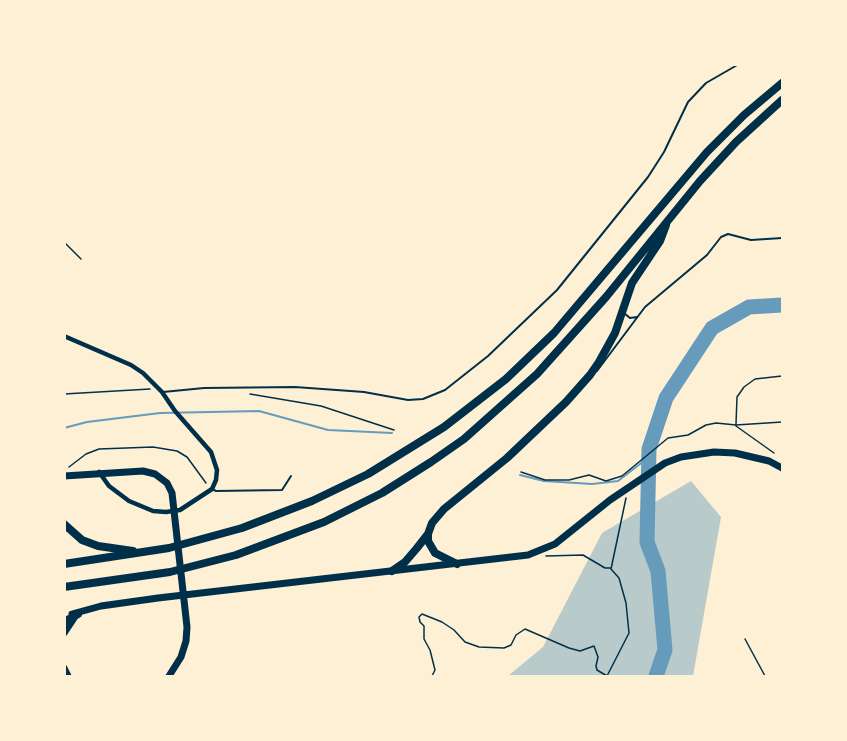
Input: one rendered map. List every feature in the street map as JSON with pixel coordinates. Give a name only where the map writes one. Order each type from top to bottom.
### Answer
[{"type":"highway","points":[[64,564],[169,548],[242,528],[312,501],[368,474],[460,416],[506,379],[554,333],[706,152],[744,115],[783,83]]},
{"type":"highway","points":[[64,587],[170,572],[236,555],[324,522],[401,481],[464,439],[537,374],[606,297],[700,180],[736,142],[783,100]]},
{"type":"highway","points":[[392,571],[405,562],[428,534],[432,523],[444,509],[507,458],[566,402],[590,375],[608,347],[632,284],[660,241],[668,219]]},
{"type":"highway","points":[[64,524],[82,540],[98,546],[139,553]]},
{"type":"highway","points":[[428,534],[428,541],[435,553],[457,564]]},
{"type":"highway","points":[[64,620],[78,614]]},
{"type":"main road","points":[[64,620],[86,609],[168,596],[528,555],[568,536],[610,500],[665,463],[695,453],[735,453],[769,461],[783,468]]},
{"type":"main road","points":[[64,474],[134,471],[155,474],[167,483],[172,493],[187,634],[177,666],[169,676]]},
{"type":"main road","points":[[64,633],[78,614],[86,609]]},
{"type":"main road","points":[[65,669],[68,676]]},
{"type":"street","points":[[64,336],[131,365],[160,390],[211,452],[218,470],[212,489],[180,510],[166,512],[153,511],[120,495],[103,480],[99,472]]},
{"type":"lane","points":[[160,390],[295,387],[364,392],[408,400],[423,399],[446,390],[488,356],[557,290],[648,177],[664,152],[688,102],[706,83],[739,64]]},
{"type":"lane","points":[[590,375],[603,365],[639,315],[662,292],[707,255],[721,237],[728,234],[751,240],[783,238]]},
{"type":"lane","points":[[622,311],[630,318],[639,315]]},
{"type":"lane","points":[[769,461],[774,453]]},
{"type":"lane","points":[[212,489],[216,491],[282,490],[291,476]]},
{"type":"path","points":[[64,242],[81,259]]},
{"type":"path","points":[[736,425],[737,397],[744,387],[755,380],[783,376]]},
{"type":"path","points":[[64,394],[160,390]]},
{"type":"path","points":[[249,394],[321,406],[394,430]]},
{"type":"path","points":[[521,472],[544,480],[569,480],[589,476],[606,481],[622,476],[668,438],[688,435],[706,425],[783,422]]},
{"type":"path","points":[[736,425],[774,453]]},
{"type":"path","points":[[64,474],[75,461],[99,450],[153,447],[177,451],[187,457],[195,472],[212,489]]},
{"type":"path","points":[[432,676],[435,670],[430,650],[424,639],[424,626],[419,617],[422,614],[442,622],[454,630],[465,642],[479,647],[504,648],[511,645],[516,635],[525,629],[580,651],[594,646],[598,657],[597,670],[607,676],[629,633],[626,603],[619,579],[611,568],[627,500],[625,492]]},
{"type":"path","points":[[537,552],[553,557],[583,555],[605,568],[611,568]]},
{"type":"path","points":[[745,639],[765,676]]},
{"type":"path","points":[[782,676],[783,647]]},
{"type":"shaded area","points":[[691,481],[721,517],[693,676],[508,676],[543,647],[602,533]]},
{"type":"waterway","points":[[656,676],[665,650],[658,571],[647,542],[649,449],[666,398],[712,328],[749,307],[782,305]]},
{"type":"waterway","points":[[64,428],[87,422],[160,413],[259,411],[328,430],[392,433]]},
{"type":"waterway","points":[[520,475],[544,481],[592,484],[618,481],[649,457]]}]
